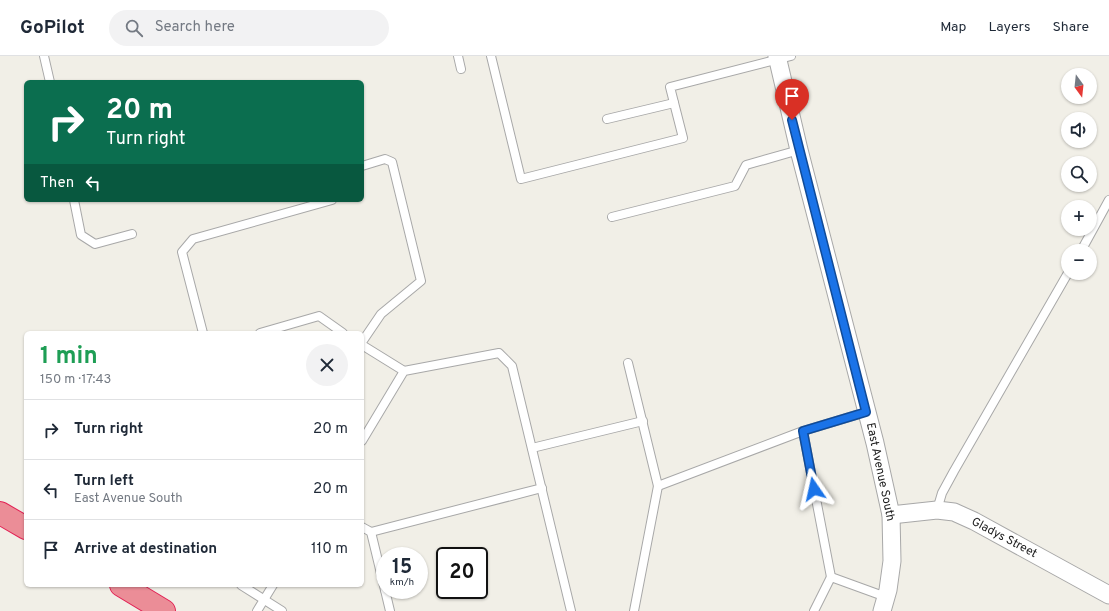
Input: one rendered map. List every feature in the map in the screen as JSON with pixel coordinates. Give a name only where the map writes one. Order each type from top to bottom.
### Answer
[{"type":"highway","points":[[0,513],[24,527]]},
{"type":"highway","points":[[124,587],[164,611]]},
{"type":"street","name":"East Avenue South","points":[[782,57],[799,150],[875,443],[891,515],[892,560],[884,604]]},
{"type":"street","name":"Gladys Street","points":[[891,515],[937,510],[954,512],[974,521],[1109,595]]},
{"type":"lane","points":[[44,56],[50,80]]},
{"type":"lane","points":[[458,56],[462,69]]},
{"type":"lane","points":[[491,56],[521,179],[683,138],[670,88],[782,57]]},
{"type":"lane","points":[[607,119],[674,102]]},
{"type":"lane","points":[[612,217],[735,186],[746,165],[799,150]]},
{"type":"lane","points":[[364,165],[386,158],[392,162],[421,281],[381,314],[364,341]]},
{"type":"lane","points":[[1085,244],[1109,200]]},
{"type":"lane","points":[[74,202],[81,235],[95,244],[132,234]]},
{"type":"lane","points":[[202,331],[182,252],[193,239],[325,202]]},
{"type":"lane","points":[[937,510],[942,493],[1064,280]]},
{"type":"lane","points":[[267,331],[319,316],[340,331]]},
{"type":"lane","points":[[364,345],[404,371],[499,353],[512,366],[572,611]]},
{"type":"lane","points":[[628,364],[658,486],[634,611]]},
{"type":"lane","points":[[364,438],[404,371]]},
{"type":"lane","points":[[658,486],[803,431],[866,412]]},
{"type":"lane","points":[[532,448],[643,421]]},
{"type":"lane","points":[[803,431],[831,578],[814,611]]},
{"type":"lane","points":[[364,528],[371,532],[542,488]]},
{"type":"lane","points":[[371,532],[376,553]]},
{"type":"lane","points":[[831,578],[884,604]]},
{"type":"lane","points":[[244,587],[282,611]]},
{"type":"lane","points":[[257,611],[272,587]]},
{"type":"lane","points":[[387,599],[390,611]]},
{"type":"route","points":[[792,120],[866,412],[803,431],[814,489]]}]
